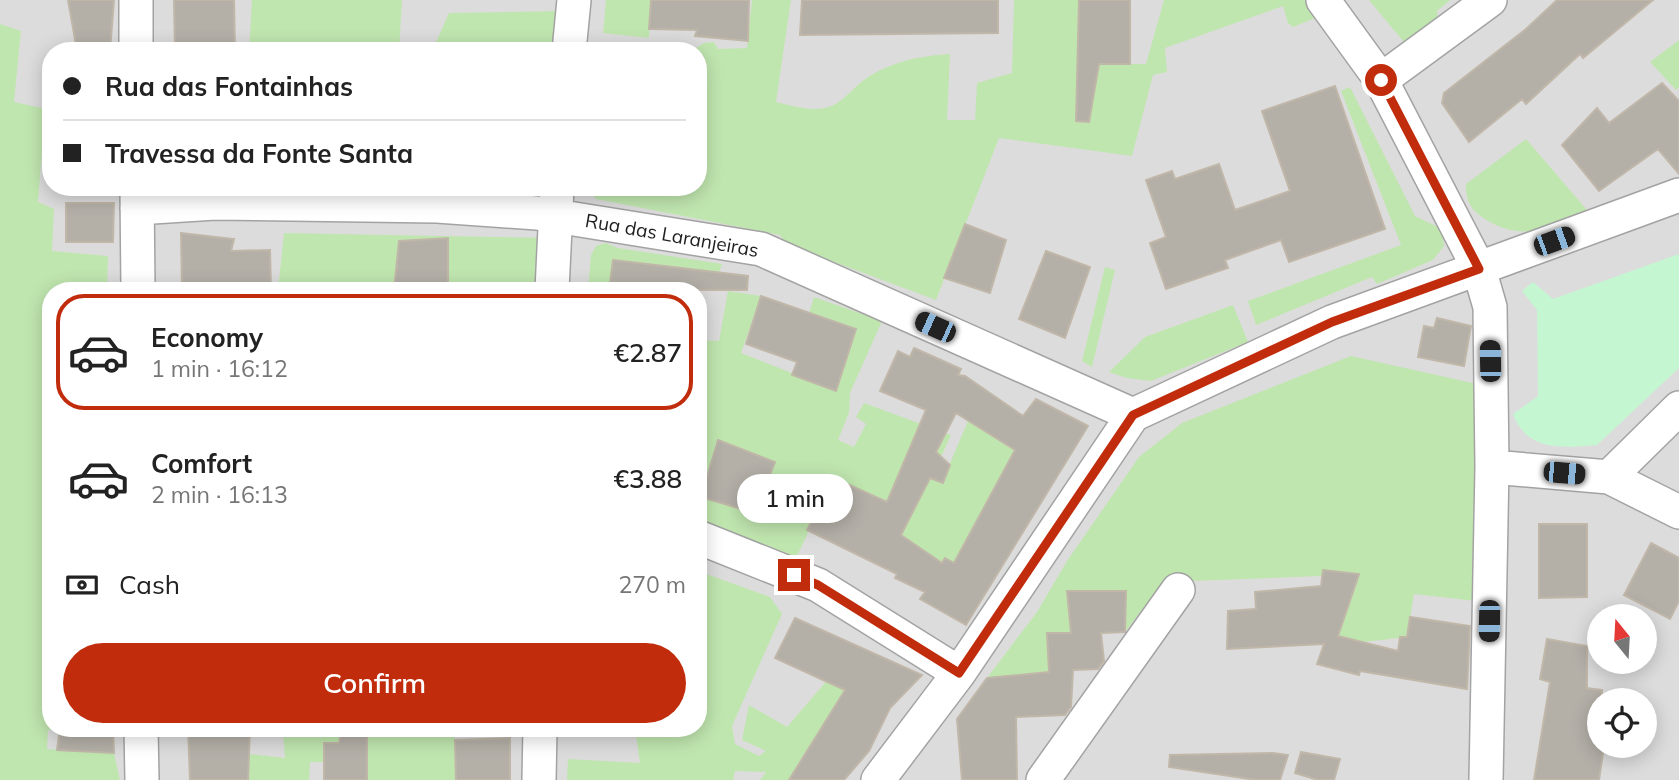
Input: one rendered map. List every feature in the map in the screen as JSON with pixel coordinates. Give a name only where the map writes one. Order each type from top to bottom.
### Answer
[{"type":"street","points":[[136,0],[136,42]]},
{"type":"street","points":[[570,42],[574,0]]},
{"type":"street","points":[[1323,0],[1381,80],[1479,269],[1490,307],[1492,467],[1486,780]]},
{"type":"street","points":[[1381,80],[1490,0]]},
{"type":"street","points":[[878,780],[959,673],[1133,415],[1332,322],[1679,195]]},
{"type":"street","points":[[137,197],[138,282]]},
{"type":"street","name":"Rua das Laranjeiras","points":[[137,197],[215,203],[423,206],[556,201],[761,249],[1133,415]]},
{"type":"street","points":[[552,282],[556,201]]},
{"type":"street","points":[[1609,477],[1679,408]]},
{"type":"street","points":[[1492,467],[1609,477],[1679,512]]},
{"type":"street","points":[[707,541],[818,585],[959,673]]},
{"type":"street","points":[[1043,780],[1178,590]]},
{"type":"street","points":[[141,737],[142,780]]},
{"type":"street","points":[[539,780],[540,737]]},
{"type":"shaded area","points":[[0,0],[1679,0],[1679,780],[0,780]]},
{"type":"green space","points":[[252,0],[402,0],[400,42],[250,42]]},
{"type":"green space","points":[[606,0],[651,0],[649,38],[603,33]]},
{"type":"green space","points":[[752,0],[791,0],[776,102],[809,109],[829,107],[843,99],[864,80],[894,64],[950,54],[947,120],[975,120],[977,83],[1012,73],[1014,0],[1079,0],[1077,94],[1094,92],[1099,64],[1146,64],[1164,0],[1306,0],[1327,30],[1315,18],[1293,27],[1288,23],[1283,6],[1165,48],[1167,72],[1153,75],[1132,156],[999,138],[936,300],[786,244],[780,235],[596,199],[593,196],[707,196],[707,43],[714,42],[718,49],[747,48]]},
{"type":"green space","points":[[1369,0],[1450,0],[1437,11],[1438,20],[1413,45],[1403,41]]},
{"type":"green space","points":[[561,11],[559,42],[436,42],[449,13]]},
{"type":"green space","points":[[0,24],[21,31],[14,102],[42,108],[38,202],[54,209],[52,251],[108,256],[107,282],[42,282],[42,737],[48,737],[47,749],[114,753],[120,780],[0,780]]},
{"type":"green space","points":[[1679,40],[1679,87],[1676,90],[1650,62]]},
{"type":"green space","points":[[1350,87],[1415,216],[1442,229],[1444,246],[1433,260],[1377,284],[1372,277],[1256,325],[1248,301],[1401,245],[1341,91]]},
{"type":"green space","points":[[1526,139],[1593,217],[1550,229],[1523,232],[1496,225],[1471,207],[1466,184]]},
{"type":"green space","points":[[284,233],[554,238],[551,282],[279,282]]},
{"type":"green space","points":[[605,243],[618,248],[722,264],[719,272],[613,260],[610,282],[589,282],[591,255],[596,246]]},
{"type":"green space","points":[[1679,254],[1679,368],[1597,445],[1559,447],[1547,445],[1527,435],[1513,414],[1538,396],[1537,310],[1522,291],[1533,282],[1553,299]]},
{"type":"green space","points":[[1105,267],[1115,270],[1092,367],[1082,361]]},
{"type":"green space","points":[[728,291],[761,296],[741,353],[835,390],[855,329],[809,313],[814,297],[882,321],[850,393],[849,413],[838,440],[854,447],[866,424],[856,417],[864,403],[951,435],[941,457],[911,446],[901,468],[942,482],[968,421],[1015,450],[954,563],[945,558],[940,567],[925,560],[928,554],[914,544],[903,561],[834,479],[796,558],[707,533],[707,340],[719,341]]},
{"type":"green space","points":[[1233,305],[1248,342],[1151,381],[1109,372],[1145,337]]},
{"type":"green space","points":[[1351,356],[1477,384],[1476,601],[1414,594],[1407,637],[1363,642],[1328,633],[1358,574],[1323,570],[1322,576],[1163,582],[1125,632],[1067,592],[1071,633],[1048,633],[1049,672],[987,678],[1037,612],[1067,561],[1139,457],[1182,423]]},
{"type":"green space","points":[[707,574],[770,597],[782,614],[732,726],[735,744],[759,756],[766,751],[742,740],[749,705],[787,727],[830,677],[847,688],[790,778],[792,780],[760,780],[766,772],[735,771],[733,780],[567,780],[568,759],[640,763],[636,737],[707,737]]},
{"type":"green space","points":[[283,737],[340,737],[339,743],[324,743],[324,762],[310,762],[309,780],[248,780],[249,754],[285,758]]},
{"type":"green space","points":[[367,737],[454,737],[456,780],[367,780]]},
{"type":"building","points":[[68,0],[114,0],[111,42],[75,42]]},
{"type":"building","points":[[174,0],[234,0],[235,42],[175,42]]},
{"type":"building","points":[[651,0],[749,0],[748,41],[695,36],[697,30],[649,29]]},
{"type":"building","points":[[802,0],[998,0],[998,33],[800,35]]},
{"type":"building","points":[[1079,0],[1130,0],[1130,64],[1099,64],[1089,122],[1076,121]]},
{"type":"building","points":[[1557,0],[1653,0],[1583,58],[1580,54],[1526,104],[1522,99],[1469,142],[1442,103],[1444,93],[1526,29]]},
{"type":"building","points":[[1662,83],[1679,101],[1679,174],[1658,149],[1599,191],[1562,145],[1597,108],[1609,123]]},
{"type":"building","points":[[1335,86],[1385,229],[1289,262],[1281,240],[1225,260],[1228,268],[1166,289],[1150,243],[1166,237],[1146,180],[1172,171],[1175,179],[1219,164],[1235,210],[1290,191],[1262,111]]},
{"type":"building","points":[[66,203],[114,203],[113,242],[66,242]]},
{"type":"building","points":[[965,224],[1006,240],[990,293],[944,278]]},
{"type":"building","points":[[181,233],[234,239],[231,251],[270,250],[271,282],[182,282]]},
{"type":"building","points":[[448,238],[448,282],[395,282],[399,241]]},
{"type":"building","points":[[1046,251],[1090,267],[1065,338],[1019,319]]},
{"type":"building","points":[[613,260],[748,276],[747,290],[707,290],[707,282],[610,282]]},
{"type":"building","points":[[761,296],[856,329],[836,391],[792,375],[797,362],[746,344]]},
{"type":"building","points":[[1437,318],[1471,326],[1464,366],[1418,357],[1424,326],[1434,328]]},
{"type":"building","points":[[914,348],[961,369],[958,375],[965,376],[1023,416],[1036,399],[1088,426],[966,625],[920,599],[925,592],[895,578],[897,574],[807,530],[834,478],[887,502],[926,410],[880,391],[898,351],[910,357]],"holes":[[[956,413],[1015,450],[954,563],[945,558],[942,563],[901,535],[930,478],[943,483],[950,465],[936,452]]]},
{"type":"building","points":[[718,440],[775,462],[755,513],[707,499],[707,477]]},
{"type":"building","points":[[1539,524],[1587,524],[1587,597],[1539,598]]},
{"type":"building","points":[[1651,543],[1679,558],[1679,601],[1670,619],[1657,612],[1657,604],[1641,604],[1624,595]]},
{"type":"building","points":[[1323,570],[1359,574],[1338,636],[1398,651],[1400,637],[1407,637],[1410,617],[1470,626],[1467,689],[1360,671],[1359,675],[1317,664],[1324,644],[1227,649],[1228,611],[1256,609],[1255,592],[1321,586]]},
{"type":"building","points":[[1067,591],[1126,591],[1125,632],[1101,633],[1104,661],[1098,669],[1073,670],[1071,707],[1065,715],[1016,717],[1017,780],[962,780],[957,719],[987,678],[1049,672],[1047,633],[1071,633]]},
{"type":"building","points":[[795,618],[922,675],[890,708],[869,751],[844,780],[789,780],[845,690],[775,658]]},
{"type":"building","points":[[1547,639],[1587,646],[1587,758],[1602,758],[1599,780],[1534,780],[1550,682],[1540,679]]},
{"type":"building","points":[[59,737],[113,737],[114,753],[57,750]]},
{"type":"building","points":[[188,737],[250,737],[248,780],[190,780]]},
{"type":"building","points":[[340,737],[367,737],[367,780],[324,780],[324,743],[339,743]]},
{"type":"building","points":[[510,738],[510,780],[456,780],[455,740]]},
{"type":"building","points":[[1301,752],[1340,759],[1334,780],[1318,780],[1295,773]]},
{"type":"building","points":[[1170,755],[1288,755],[1280,780],[1256,780],[1169,767]]},
{"type":"route","points":[[794,575],[818,585],[959,673],[1133,415],[1332,322],[1479,269],[1381,80]]}]
